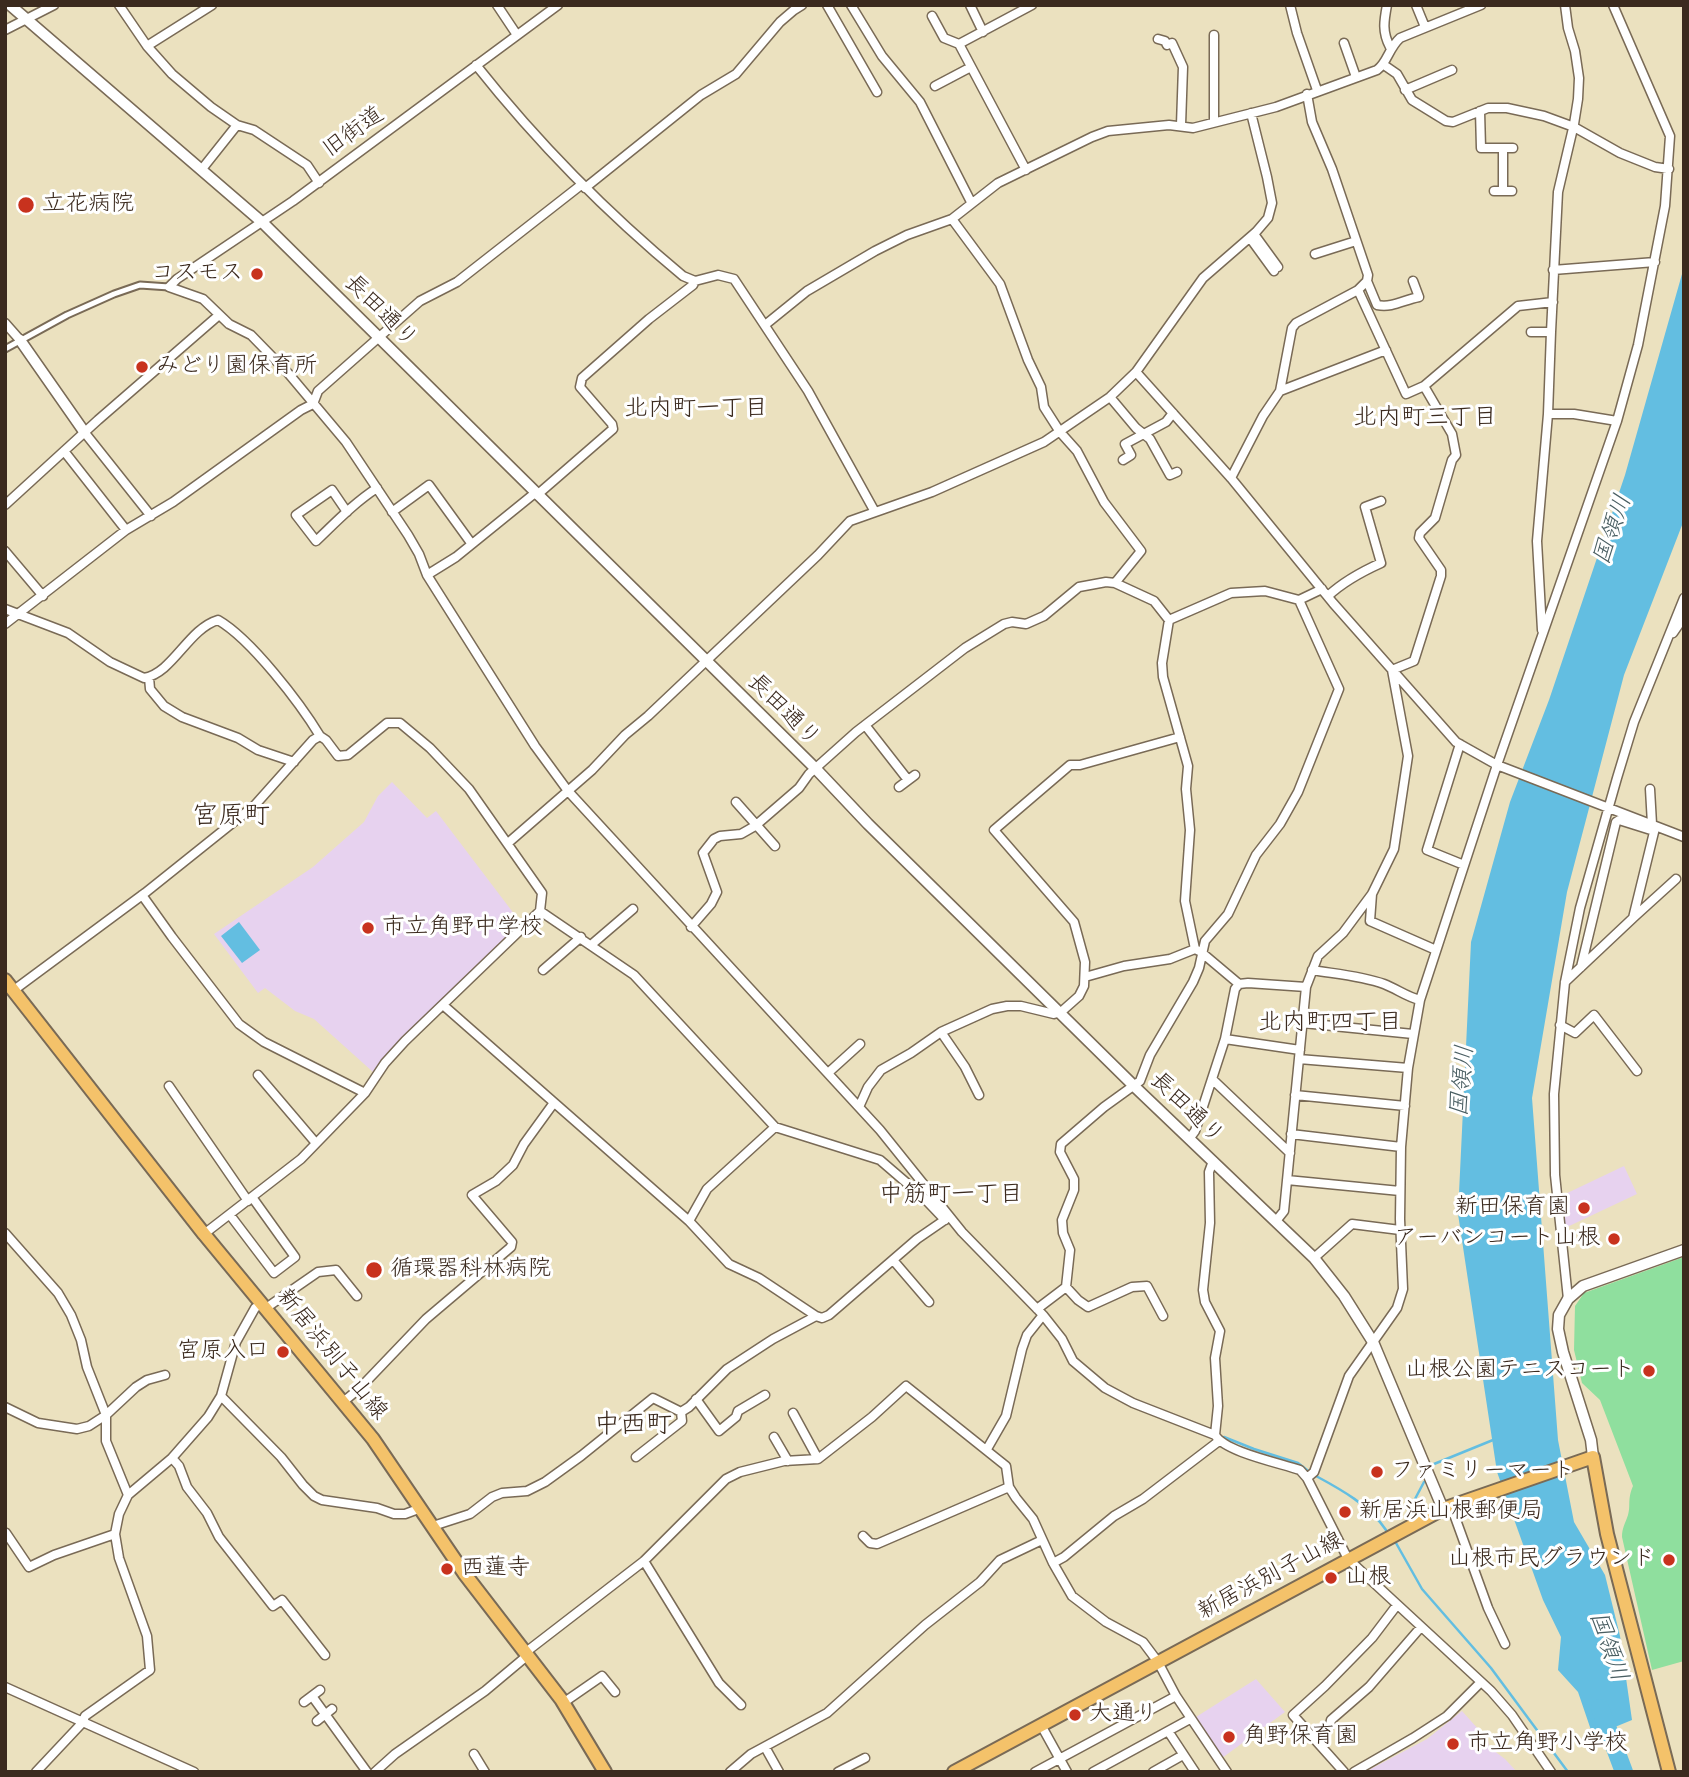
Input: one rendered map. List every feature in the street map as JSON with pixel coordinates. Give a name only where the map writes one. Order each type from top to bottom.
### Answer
[{"type":"main road","name":"新居浜別子山線","points":[[8,984],[205,1234],[373,1439],[464,1573],[563,1703],[605,1772]]},
{"type":"main road","name":"新居浜別子山線","points":[[954,1772],[1450,1506],[1593,1457]]},
{"type":"main road","points":[[1593,1457],[1607,1534],[1669,1772]]},
{"type":"street","name":"長田通り","points":[[10,5],[263,223],[1135,1087],[1314,1258],[1344,1296],[1373,1342],[1450,1506]]},
{"type":"street","points":[[5,30],[54,5]]},
{"type":"street","points":[[119,5],[172,74],[237,125],[254,130],[307,165],[319,183]]},
{"type":"street","points":[[191,5],[197,15]]},
{"type":"street","points":[[148,46],[212,5]]},
{"type":"street","points":[[497,5],[517,35]]},
{"type":"street","name":"旧街道","points":[[169,287],[319,183],[558,5]]},
{"type":"street","points":[[5,624],[126,530],[218,471],[313,404],[318,391],[420,301],[457,282],[701,95],[736,74],[792,8],[802,5]]},
{"type":"street","points":[[827,5],[877,92]]},
{"type":"street","points":[[851,5],[882,56],[920,102],[971,202]]},
{"type":"street","points":[[970,5],[983,32]]},
{"type":"street","points":[[959,44],[1032,5]]},
{"type":"street","points":[[1290,5],[1317,90]]},
{"type":"street","points":[[1387,5],[1383,24],[1384,36],[1390,47]]},
{"type":"street","points":[[1416,5],[1425,27]]},
{"type":"street","points":[[765,325],[807,291],[875,251],[907,235],[952,219],[998,183],[1108,131],[1181,125],[1193,128],[1276,107],[1377,70],[1384,65],[1390,47],[1400,37],[1461,9],[1481,5]]},
{"type":"street","points":[[1543,633],[1537,541],[1548,414],[1558,192],[1574,127],[1579,78],[1576,51],[1568,28],[1565,5]]},
{"type":"street","points":[[1307,1478],[1314,1472],[1349,1376],[1397,1308],[1403,1289],[1400,1230],[1401,1147],[1408,1068],[1420,1000],[1616,421],[1638,345],[1665,206],[1670,136],[1613,5]]},
{"type":"street","points":[[932,16],[944,38],[959,44],[1026,170]]},
{"type":"street","points":[[1214,36],[1214,121]]},
{"type":"street","points":[[1158,38],[1167,45],[1172,43],[1183,67],[1181,125]]},
{"type":"street","points":[[1344,43],[1356,77]]},
{"type":"street","points":[[476,65],[505,102],[583,186],[655,253],[683,276],[695,281],[718,275],[734,279],[808,391],[875,512]]},
{"type":"street","points":[[1384,65],[1397,74],[1412,100],[1446,121],[1453,122],[1488,108],[1507,108],[1544,116],[1574,127],[1620,153],[1655,167],[1669,169]]},
{"type":"street","points":[[935,86],[971,67]]},
{"type":"street","points":[[1405,90],[1452,71]]},
{"type":"street","points":[[1307,94],[1312,122],[1332,169],[1368,275],[1367,281],[1377,304],[1392,306],[1398,300],[1419,297],[1413,281]]},
{"type":"street","points":[[1480,111],[1481,148],[1508,148],[1503,191]]},
{"type":"street","points":[[508,843],[592,770],[625,735],[649,716],[818,555],[850,521],[932,492],[1044,442],[1110,397],[1136,372],[1203,278],[1252,236],[1268,218],[1272,204],[1251,113]]},
{"type":"street","points":[[202,169],[237,125]]},
{"type":"street","points":[[952,219],[1000,284],[1041,387],[1044,407],[1077,452],[1104,502],[1141,551],[1115,583]]},
{"type":"street","points":[[1252,236],[1276,269]]},
{"type":"street","points":[[1315,254],[1356,241]]},
{"type":"street","points":[[1553,270],[1655,262]]},
{"type":"street","points":[[428,575],[536,494],[613,429],[612,424],[580,387],[582,378],[649,318],[694,285],[695,281]]},
{"type":"street","points":[[1231,478],[1263,416],[1280,391],[1292,328],[1296,323],[1358,290],[1367,281]]},
{"type":"street","points":[[5,349],[68,315],[140,285],[169,287],[203,299],[229,324],[251,335],[288,373],[346,442],[419,554],[428,575],[535,746],[568,791],[859,1107],[934,1195],[947,1218]]},
{"type":"street","points":[[1358,290],[1406,394],[1424,386],[1518,306],[1553,302]]},
{"type":"street","points":[[5,505],[219,315]]},
{"type":"street","points":[[5,323],[20,340],[85,433],[150,516]]},
{"type":"street","points":[[1531,332],[1551,332]]},
{"type":"street","points":[[1280,391],[1386,350]]},
{"type":"street","points":[[1136,372],[1231,478],[1392,670],[1460,744],[1500,765],[1684,837]]},
{"type":"street","points":[[1392,670],[1413,661],[1441,576],[1441,570],[1419,538],[1420,533],[1436,518],[1452,460],[1456,456],[1452,434],[1424,386]]},
{"type":"street","points":[[1110,397],[1136,428],[1150,439],[1170,475],[1177,472]]},
{"type":"street","points":[[1123,460],[1131,455],[1125,444],[1166,422],[1173,413]]},
{"type":"street","points":[[1548,414],[1574,414],[1616,421]]},
{"type":"street","points":[[64,451],[126,530]]},
{"type":"street","points":[[392,512],[429,485],[471,543]]},
{"type":"street","points":[[347,512],[332,490],[296,514],[316,541],[347,512],[360,499],[377,488]]},
{"type":"street","points":[[1169,620],[1231,593],[1265,591],[1299,600],[1325,593],[1381,563],[1365,507],[1381,501]]},
{"type":"street","points":[[5,551],[43,596]]},
{"type":"street","points":[[691,927],[711,904],[717,892],[706,867],[704,849],[720,836],[741,834],[755,826],[865,725],[965,648],[1003,624],[1026,624],[1044,616],[1079,587],[1106,582],[1115,583],[1154,601],[1169,620],[1162,663],[1163,677],[1188,766],[1185,789],[1190,830],[1185,901],[1198,951],[1199,968],[1150,1055],[1140,1081],[1104,1107],[1061,1144],[1060,1152],[1074,1179],[1074,1189],[1062,1220],[1063,1233],[1070,1250],[1066,1287],[1040,1312],[1027,1335],[1006,1416],[987,1449]]},
{"type":"street","points":[[1568,1299],[1555,1175],[1554,1094],[1565,982],[1605,805],[1634,722],[1684,598]]},
{"type":"street","points":[[1085,977],[1198,951],[1234,903],[1256,855],[1272,837],[1298,792],[1339,689],[1299,600]]},
{"type":"street","points":[[5,609],[68,633],[110,662],[144,678],[160,671],[191,637],[218,620],[247,642],[320,737],[326,740],[338,755],[348,755],[387,723],[400,723],[430,748],[469,789],[542,892],[540,911],[405,1041],[365,1093],[301,1159],[205,1234]]},
{"type":"street","points":[[1668,637],[1684,617]]},
{"type":"street","points":[[1276,1222],[1284,1211],[1306,987],[1318,956],[1324,947],[1343,933],[1372,894],[1394,849],[1408,756],[1392,670]]},
{"type":"street","points":[[149,677],[150,689],[164,706],[182,717],[238,738],[258,750],[294,762]]},
{"type":"street","points":[[865,725],[884,757],[911,778],[899,787]]},
{"type":"street","points":[[8,984],[142,895],[255,805],[313,740],[320,737]]},
{"type":"street","points":[[859,1107],[867,1087],[881,1070],[911,1054],[941,1032],[992,1009],[1007,1006],[1021,1006],[1054,1014],[1061,1012],[1079,996],[1086,962],[1074,922],[994,830],[1070,765],[1080,765],[1180,737]]},
{"type":"street","points":[[1460,744],[1427,850],[1464,865]]},
{"type":"street","points":[[1633,918],[1654,827],[1650,789]]},
{"type":"street","points":[[736,802],[775,846]]},
{"type":"street","points":[[1581,967],[1616,822],[1619,820],[1654,827]]},
{"type":"street","points":[[1565,982],[1676,880]]},
{"type":"street","points":[[1372,894],[1370,921],[1436,950]]},
{"type":"street","points":[[142,895],[240,1024],[264,1042],[365,1093]]},
{"type":"street","points":[[591,944],[633,909]]},
{"type":"street","points":[[540,911],[634,975],[775,1127],[880,1160],[947,1218],[1040,1312],[1062,1339],[1073,1361],[1105,1388],[1133,1403],[1217,1438],[1230,1448],[1300,1470],[1307,1478],[1348,1559],[1491,1691],[1551,1772]]},
{"type":"street","points":[[543,970],[581,937]]},
{"type":"street","points":[[1198,951],[1239,984],[1306,987]]},
{"type":"street","points":[[1312,970],[1372,980],[1420,1000]]},
{"type":"street","points":[[1189,1139],[1195,1132],[1225,1038],[1235,989],[1239,984]]},
{"type":"street","points":[[443,1005],[689,1221],[729,1264],[759,1278],[816,1316],[822,1318],[829,1315],[917,1239],[947,1218]]},
{"type":"street","points":[[1560,1025],[1575,1033],[1594,1015],[1637,1071]]},
{"type":"street","points":[[1303,1023],[1413,1034]]},
{"type":"street","points":[[941,1032],[965,1067],[979,1095]]},
{"type":"street","points":[[1225,1038],[1299,1054],[1408,1068]]},
{"type":"street","points":[[828,1073],[860,1044]]},
{"type":"street","points":[[258,1075],[315,1142]]},
{"type":"street","points":[[1212,1079],[1290,1153]]},
{"type":"street","points":[[169,1086],[295,1257],[274,1273],[230,1214]]},
{"type":"street","points":[[1295,1095],[1405,1106]]},
{"type":"street","points":[[343,1402],[360,1388],[426,1319],[511,1247],[512,1242],[472,1195],[496,1181],[513,1165],[524,1144],[553,1104]]},
{"type":"street","points":[[689,1221],[707,1189],[775,1127]]},
{"type":"street","points":[[1292,1134],[1401,1147]]},
{"type":"street","points":[[1053,1563],[1114,1516],[1143,1499],[1217,1438],[1215,1358],[1220,1331],[1205,1301],[1203,1290],[1209,1223],[1209,1172],[1213,1161]]},
{"type":"street","points":[[1287,1180],[1400,1191]]},
{"type":"street","points":[[1314,1258],[1352,1224],[1400,1230]]},
{"type":"street","points":[[6,1236],[58,1293],[71,1315],[106,1415],[106,1441],[128,1495]]},
{"type":"street","points":[[1593,1457],[1591,1440],[1563,1352],[1558,1329],[1559,1315],[1568,1299],[1583,1286],[1684,1250]]},
{"type":"street","points":[[892,1260],[929,1302]]},
{"type":"street","points":[[36,1772],[83,1722],[85,1716],[150,1670],[147,1636],[119,1558],[115,1534],[119,1514],[128,1495],[172,1458],[208,1417],[221,1396],[236,1342],[255,1308],[325,1269],[336,1270],[357,1296]]},
{"type":"street","points":[[1066,1287],[1088,1307],[1132,1287],[1147,1286],[1163,1316]]},
{"type":"street","points":[[681,1412],[727,1369],[773,1339],[816,1316]]},
{"type":"street","points":[[5,1407],[38,1423],[77,1429],[89,1426],[106,1415],[147,1380],[165,1375]]},
{"type":"street","points":[[382,1770],[395,1754],[485,1691],[527,1653],[644,1561],[726,1479],[740,1472],[788,1461],[818,1458],[872,1417],[906,1386],[1006,1466],[1009,1487],[1033,1519],[1072,1596],[1106,1622],[1143,1642],[1158,1662],[1190,1719],[1227,1772]]},
{"type":"street","points":[[696,1399],[719,1431],[736,1417],[738,1411],[765,1395]]},
{"type":"street","points":[[221,1396],[281,1457],[314,1496],[322,1500],[377,1508],[394,1514],[405,1514],[421,1508]]},
{"type":"street","points":[[433,1526],[470,1514],[492,1497],[502,1493],[527,1491],[545,1482],[653,1398],[681,1412]]},
{"type":"street","points":[[636,1457],[682,1421],[681,1412]]},
{"type":"street","points":[[793,1413],[818,1458]]},
{"type":"street","points":[[774,1437],[788,1461]]},
{"type":"street","points":[[172,1458],[179,1466],[187,1487],[207,1513],[219,1538],[273,1606],[282,1600],[326,1655]]},
{"type":"street","points":[[863,1536],[870,1543],[877,1544],[1009,1487]]},
{"type":"street","points":[[1450,1506],[1488,1608],[1505,1644]]},
{"type":"street","points":[[6,1533],[29,1567],[54,1555],[115,1534]]},
{"type":"street","points":[[730,1772],[751,1754],[827,1713],[925,1625],[980,1581],[1000,1560],[1042,1540]]},
{"type":"street","points":[[644,1561],[719,1684],[741,1705]]},
{"type":"street","points":[[1344,1772],[1293,1715],[1372,1637],[1397,1605]]},
{"type":"street","points":[[1316,1739],[1330,1725],[1331,1720],[1378,1678],[1420,1628]]},
{"type":"street","points":[[563,1703],[603,1676],[615,1692]]},
{"type":"street","points":[[1354,1772],[1447,1716],[1480,1683]]},
{"type":"street","points":[[5,1687],[194,1772]]},
{"type":"street","points":[[320,1690],[308,1699],[329,1712],[341,1745],[366,1772]]},
{"type":"street","points":[[1035,1772],[1176,1696]]},
{"type":"street","points":[[317,1721],[329,1712]]},
{"type":"street","points":[[1093,1772],[1190,1719]]},
{"type":"street","points":[[1041,1725],[1067,1772]]},
{"type":"street","points":[[1168,1731],[1195,1772]]},
{"type":"street","points":[[765,1747],[779,1772]]},
{"type":"street","points":[[474,1754],[485,1772]]},
{"type":"street","points":[[1153,1772],[1184,1755]]},
{"type":"street","points":[[838,1772],[865,1758]]},
{"type":"shaded area","name":"市立角野中学校","points":[[392,782],[427,818],[436,811],[521,923],[389,1051],[373,1072],[314,1019],[295,1011],[265,988],[258,993],[214,934],[313,867],[364,822],[378,796]]},
{"type":"shaded area","name":"新田保育園","points":[[1624,1166],[1637,1194],[1565,1228],[1561,1196]]},
{"type":"shaded area","name":"角野保育園","points":[[1256,1679],[1285,1712],[1222,1758],[1196,1717]]},
{"type":"shaded area","name":"市立角野小学校","points":[[1462,1711],[1488,1740],[1489,1747],[1517,1772],[1365,1772],[1427,1739]]},
{"type":"green space","points":[[1684,1257],[1684,1661],[1652,1670],[1622,1537],[1633,1486],[1600,1400],[1582,1383],[1574,1350],[1575,1306],[1584,1293]]},
{"type":"water","points":[[1684,267],[1684,520],[1624,675],[1567,892],[1532,1098],[1558,1440],[1574,1522],[1605,1575],[1620,1636],[1632,1720],[1593,1736],[1578,1692],[1558,1670],[1561,1637],[1543,1600],[1497,1472],[1458,1214],[1471,942],[1510,802],[1549,700],[1625,475]]},
{"type":"water","points":[[239,922],[260,950],[242,963],[221,936]]},
{"type":"waterway","points":[[1224,1437],[1298,1463],[1307,1470]]},
{"type":"waterway","points":[[1434,1464],[1493,1440]]},
{"type":"waterway","points":[[1316,1476],[1363,1506],[1386,1530]]},
{"type":"waterway","points":[[1407,1514],[1424,1482]]},
{"type":"waterway","points":[[1396,1543],[1422,1589],[1491,1668],[1568,1772]]},
{"type":"waterway","name":"国領川","points":[[1600,1708],[1624,1772]]},
{"type":"place","name":"立花病院","points":[[26,205]]},
{"type":"place","name":"コスモス","points":[[257,274]]},
{"type":"place","name":"みどり園保育所","points":[[142,367]]},
{"type":"place","name":"市立角野中学校","points":[[368,928]]},
{"type":"place","name":"新田保育園","points":[[1584,1208]]},
{"type":"place","name":"アーバンコート山根","points":[[1614,1239]]},
{"type":"place","name":"循環器科林病院","points":[[374,1270]]},
{"type":"place","name":"宮原入口","points":[[283,1352]]},
{"type":"place","name":"山根公園テニスコート","points":[[1649,1371]]},
{"type":"place","name":"ファミリーマート","points":[[1377,1472]]},
{"type":"place","name":"新居浜山根郵便局","points":[[1345,1512]]},
{"type":"place","name":"山根市民グラウンド","points":[[1669,1560]]},
{"type":"place","name":"西蓮寺","points":[[447,1569]]},
{"type":"place","name":"山根","points":[[1331,1578]]},
{"type":"place","name":"大通り","points":[[1075,1715]]},
{"type":"place","name":"角野保育園","points":[[1229,1737]]},
{"type":"place","name":"市立角野小学校","points":[[1453,1744]]},
{"type":"district","name":"北内町一丁目","points":[[696,410]]},
{"type":"district","name":"北内町三丁目","points":[[1425,419]]},
{"type":"district","name":"宮原町","points":[[231,818]]},
{"type":"district","name":"北内町四丁目","points":[[1330,1024]]},
{"type":"district","name":"中筋町一丁目","points":[[951,1196]]},
{"type":"district","name":"中西町","points":[[633,1427]]}]
